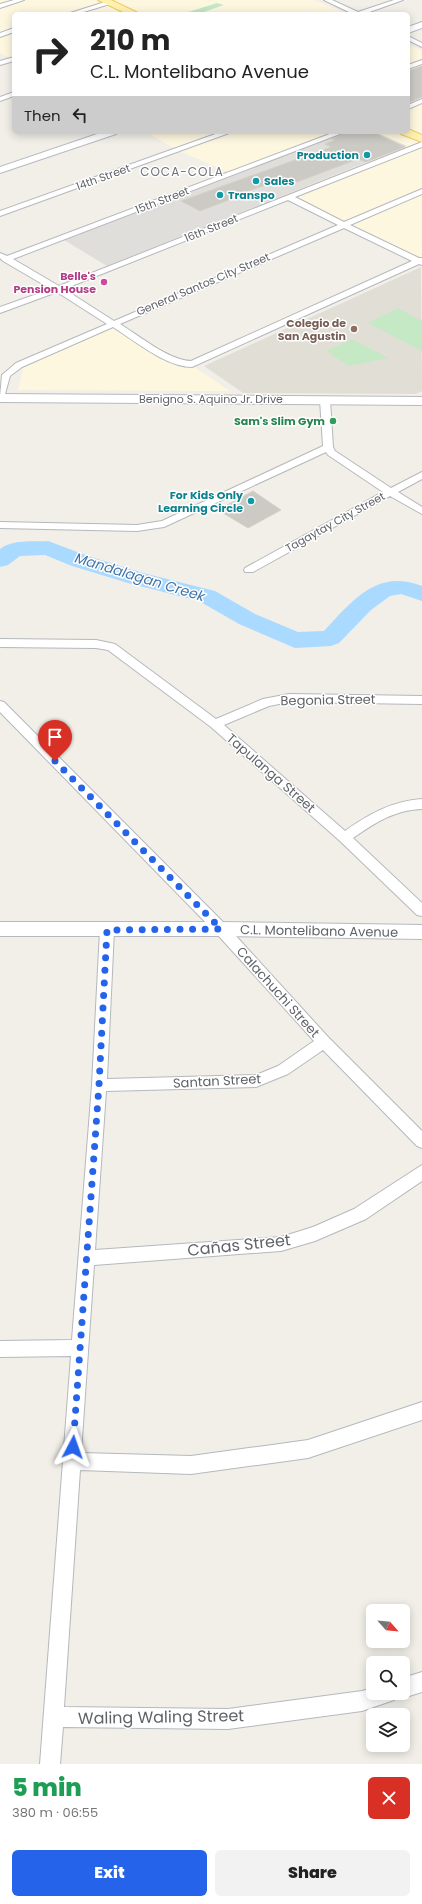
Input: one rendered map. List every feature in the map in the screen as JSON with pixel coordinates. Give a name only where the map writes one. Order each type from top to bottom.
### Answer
[{"type":"main road","points":[[106,1],[131,12]]},
{"type":"main road","points":[[410,29],[422,25]]},
{"type":"main road","points":[[0,170],[107,134]]},
{"type":"main road","points":[[410,134],[422,139]]},
{"type":"main road","name":"Benigno S. Aquino Jr. Drive","points":[[0,398],[63,404],[325,406],[422,412]]},
{"type":"main road","name":"Benigno S. Aquino Jr. Drive","points":[[325,406],[422,401]]},
{"type":"main road","name":"Benigno S. Aquino Jr. Drive","points":[[0,410],[63,404]]},
{"type":"main road","name":"C.L. Montelibano Avenue","points":[[0,929],[221,929],[422,932]]},
{"type":"street","points":[[0,6],[21,0]]},
{"type":"street","points":[[327,0],[354,12]]},
{"type":"street","points":[[364,12],[400,0]]},
{"type":"street","points":[[76,12],[106,1]]},
{"type":"street","points":[[0,34],[12,31]]},
{"type":"street","points":[[410,39],[422,45]]},
{"type":"street","points":[[0,63],[12,60]]},
{"type":"street","points":[[410,66],[422,62]]},
{"type":"street","points":[[0,99],[12,95]]},
{"type":"street","points":[[410,106],[422,101]]},
{"type":"street","name":"14th Street","points":[[0,214],[222,134]]},
{"type":"street","name":"15th Street","points":[[3,257],[336,134]]},
{"type":"street","name":"16th Street","points":[[0,310],[58,289],[422,144]]},
{"type":"street","name":"General Santos City Street","points":[[0,394],[6,375],[11,369],[112,323],[422,192]]},
{"type":"street","points":[[288,197],[421,262]]},
{"type":"street","points":[[3,257],[179,363],[186,365],[192,364],[421,262]]},
{"type":"street","points":[[325,406],[328,447],[331,453],[338,459],[422,511]]},
{"type":"street","points":[[0,525],[137,528],[164,524],[328,447]]},
{"type":"street","name":"Tagaytay City Street","points":[[249,570],[422,475]]},
{"type":"street","name":"Tapulanga Street","points":[[0,643],[96,644],[110,647],[215,724],[344,838],[422,911]]},
{"type":"street","name":"Begonia Street","points":[[215,724],[267,702],[289,698],[422,700]]},
{"type":"street","name":"Calachuchi Street","points":[[0,705],[221,929],[324,1042],[422,1141]]},
{"type":"street","points":[[344,838],[382,812],[396,807],[422,804]]},
{"type":"street","points":[[50,1764],[99,1085],[107,930]]},
{"type":"street","name":"Santan Street","points":[[99,1085],[256,1081],[270,1078],[283,1071],[324,1042]]},
{"type":"street","name":"Cañas Street","points":[[87,1258],[280,1244],[315,1234],[360,1214],[422,1172]]},
{"type":"street","points":[[0,1349],[80,1348]]},
{"type":"street","points":[[72,1462],[191,1466],[308,1449],[422,1411]]},
{"type":"street","points":[[410,1686],[422,1682]]},
{"type":"street","name":"Waling Waling Street","points":[[53,1717],[228,1719],[366,1700]]},
{"type":"shaded area","points":[[0,0],[314,0],[343,12],[12,12],[12,59],[0,53]]},
{"type":"shaded area","points":[[410,45],[422,51],[422,263],[288,197],[179,151],[149,134],[410,134]]},
{"type":"shaded area","points":[[342,134],[380,134],[407,146],[107,266],[64,240]]},
{"type":"shaded area","name":"Colegio de San Agustin","points":[[421,267],[422,391],[416,394],[243,393],[204,366]]},
{"type":"shaded area","points":[[117,324],[188,363],[230,391],[18,390],[25,361]]},
{"type":"green space","points":[[217,3],[224,5],[204,12],[188,12]]},
{"type":"green space","points":[[398,308],[422,321],[422,351],[368,323]]},
{"type":"green space","points":[[352,339],[388,358],[349,366],[326,351]]},
{"type":"building","points":[[422,66],[422,97],[410,102],[410,70]]},
{"type":"building","points":[[342,134],[376,134],[405,147],[366,162],[358,159],[297,182],[287,178],[236,195],[239,196],[200,211],[181,201],[331,147],[325,144],[335,140],[332,139]]},
{"type":"building","name":"For Kids Only Learning Circle","points":[[253,491],[281,510],[248,528],[218,510]]},
{"type":"waterway","name":"Mandalagan Creek","points":[[0,560],[14,549],[48,548],[80,561],[136,578],[207,596],[247,619],[295,640],[331,638],[354,613],[372,597],[382,591],[402,587],[422,594]]},
{"type":"place","name":"Production","points":[[367,155]]},
{"type":"place","name":"Sales","points":[[256,181]]},
{"type":"place","name":"Transpo","points":[[220,195]]},
{"type":"place","name":"Belle's Pension House","points":[[104,282]]},
{"type":"place","name":"Colegio de San Agustin","points":[[354,329]]},
{"type":"place","name":"Sam's Slim Gym","points":[[333,421]]},
{"type":"place","name":"For Kids Only Learning Circle","points":[[251,501]]},
{"type":"district","name":"COCA-COLA","points":[[182,171]]},
{"type":"route","points":[[55,761],[221,929],[107,930],[99,1085],[73,1447]]}]
